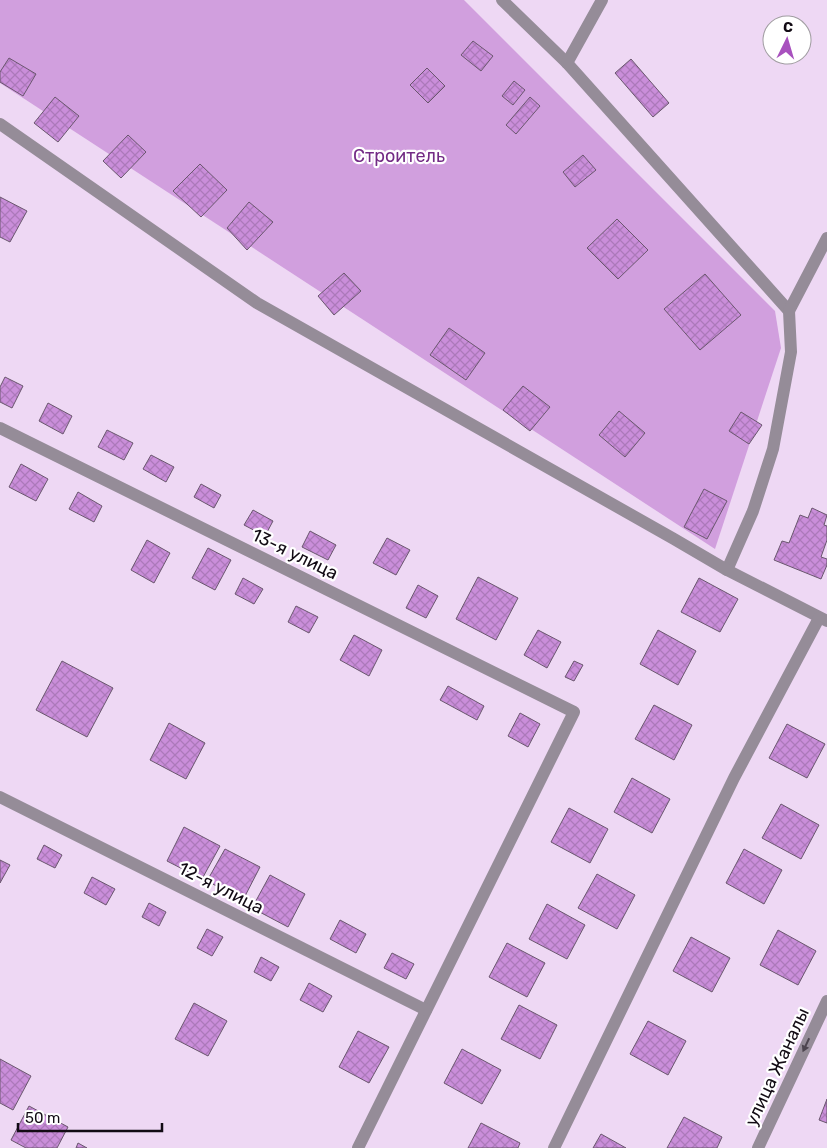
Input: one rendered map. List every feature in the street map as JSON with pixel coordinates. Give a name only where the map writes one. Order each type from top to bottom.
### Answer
[{"type":"street","points":[[502,0],[567,63],[789,311]]},
{"type":"street","points":[[567,63],[602,0]]},
{"type":"street","points":[[0,124],[257,303],[674,538],[727,570],[823,620],[734,778],[554,1148]]},
{"type":"street","points":[[727,570],[753,511],[773,449],[790,352],[789,311],[827,238]]},
{"type":"street","name":"13-я улица","points":[[0,428],[574,712],[426,1010]]},
{"type":"street","name":"12-я улица","points":[[0,797],[426,1010]]},
{"type":"street","name":"улица Жаналы","points":[[758,1148],[827,1000]]},
{"type":"street","points":[[358,1148],[426,1010]]},
{"type":"green space","name":"Строитель","points":[[0,0],[464,0],[775,311],[781,348],[715,549],[0,83]]},
{"type":"building","points":[[473,41],[493,56],[481,71],[461,55]]},
{"type":"building","points":[[9,58],[36,74],[23,96],[0,82],[0,72]]},
{"type":"building","points":[[631,59],[669,103],[653,117],[615,73]]},
{"type":"building","points":[[427,68],[445,86],[428,103],[410,85]]},
{"type":"building","points":[[514,81],[525,90],[513,105],[502,96]]},
{"type":"building","points":[[55,97],[79,116],[58,142],[34,123]]},
{"type":"building","points":[[530,97],[540,106],[516,134],[506,125]]},
{"type":"building","points":[[128,135],[146,152],[121,178],[103,161]]},
{"type":"building","points":[[583,155],[596,170],[575,187],[563,172]]},
{"type":"building","points":[[200,164],[227,190],[201,217],[173,191]]},
{"type":"building","points":[[0,197],[27,211],[10,242],[0,237]]},
{"type":"building","points":[[249,202],[273,222],[247,250],[227,228]]},
{"type":"building","points":[[617,219],[648,250],[618,279],[587,248]]},
{"type":"building","points":[[344,273],[361,291],[334,315],[318,296]]},
{"type":"building","points":[[705,274],[741,315],[700,350],[664,309]]},
{"type":"building","points":[[449,328],[485,353],[466,380],[430,355]]},
{"type":"building","points":[[5,377],[23,386],[12,408],[0,402],[0,387]]},
{"type":"building","points":[[523,386],[550,407],[530,431],[503,410]]},
{"type":"building","points":[[48,403],[72,416],[63,434],[39,421]]},
{"type":"building","points":[[619,411],[645,433],[625,457],[599,435]]},
{"type":"building","points":[[741,412],[762,425],[749,444],[729,431]]},
{"type":"building","points":[[107,430],[133,443],[124,460],[98,447]]},
{"type":"building","points":[[151,455],[174,467],[166,482],[143,469]]},
{"type":"building","points":[[21,464],[48,479],[36,501],[9,487]]},
{"type":"building","points":[[201,484],[221,495],[214,508],[194,497]]},
{"type":"building","points":[[704,489],[727,501],[707,539],[684,527]]},
{"type":"building","points":[[78,492],[102,506],[94,522],[69,509]]},
{"type":"building","points":[[812,508],[827,515],[824,525],[827,526],[827,540],[821,557],[827,559],[827,565],[821,579],[774,560],[782,541],[789,543],[800,515],[808,518]]},
{"type":"building","points":[[253,510],[273,521],[265,536],[244,525]]},
{"type":"building","points":[[310,531],[336,545],[328,560],[302,547]]},
{"type":"building","points":[[387,538],[410,550],[396,575],[373,563]]},
{"type":"building","points":[[147,540],[170,553],[154,583],[131,570]]},
{"type":"building","points":[[208,548],[231,560],[215,590],[192,578]]},
{"type":"building","points":[[478,577],[518,598],[496,640],[456,619]]},
{"type":"building","points":[[243,578],[263,589],[254,604],[235,594]]},
{"type":"building","points":[[699,578],[738,599],[720,632],[681,612]]},
{"type":"building","points":[[418,585],[438,596],[426,618],[406,608]]},
{"type":"building","points":[[296,606],[318,617],[309,633],[288,622]]},
{"type":"building","points":[[538,630],[561,642],[547,668],[524,655]]},
{"type":"building","points":[[658,630],[696,651],[678,685],[640,664]]},
{"type":"building","points":[[354,635],[382,650],[369,676],[340,660]]},
{"type":"building","points":[[62,661],[113,688],[87,737],[36,710]]},
{"type":"building","points":[[574,661],[583,665],[574,681],[565,677]]},
{"type":"building","points":[[448,686],[484,706],[477,720],[440,700]]},
{"type":"building","points":[[654,705],[692,725],[674,760],[635,739]]},
{"type":"building","points":[[520,713],[540,724],[528,747],[508,736]]},
{"type":"building","points":[[169,723],[205,743],[186,779],[150,760]]},
{"type":"building","points":[[787,724],[825,744],[807,778],[769,758]]},
{"type":"building","points":[[632,778],[670,799],[652,833],[614,812]]},
{"type":"building","points":[[781,804],[819,825],[801,859],[762,838]]},
{"type":"building","points":[[569,808],[608,829],[590,863],[551,842]]},
{"type":"building","points":[[184,827],[220,846],[202,879],[167,861]]},
{"type":"building","points":[[44,845],[62,855],[55,868],[37,859]]},
{"type":"building","points":[[225,849],[260,867],[243,900],[207,881]]},
{"type":"building","points":[[744,849],[782,870],[764,904],[726,883]]},
{"type":"building","points":[[0,860],[10,865],[0,883]]},
{"type":"building","points":[[597,874],[635,895],[617,929],[578,908]]},
{"type":"building","points":[[270,875],[305,894],[288,927],[252,908]]},
{"type":"building","points":[[92,877],[115,889],[106,905],[84,893]]},
{"type":"building","points":[[149,903],[166,912],[159,926],[142,917]]},
{"type":"building","points":[[547,904],[585,925],[567,959],[529,939]]},
{"type":"building","points":[[340,920],[366,934],[356,953],[330,939]]},
{"type":"building","points":[[207,929],[223,937],[212,956],[197,948]]},
{"type":"building","points":[[778,930],[816,951],[798,985],[760,965]]},
{"type":"building","points":[[691,937],[730,958],[712,992],[673,971]]},
{"type":"building","points":[[507,943],[545,963],[527,997],[489,977]]},
{"type":"building","points":[[392,953],[414,964],[406,979],[384,968]]},
{"type":"building","points":[[261,957],[279,967],[271,981],[254,972]]},
{"type":"building","points":[[309,983],[332,996],[323,1012],[300,1000]]},
{"type":"building","points":[[194,1003],[227,1021],[208,1056],[175,1039]]},
{"type":"building","points":[[519,1005],[557,1025],[540,1059],[501,1039]]},
{"type":"building","points":[[648,1021],[686,1041],[668,1075],[630,1054]]},
{"type":"building","points":[[358,1031],[389,1047],[369,1083],[339,1067]]},
{"type":"building","points":[[462,1049],[501,1070],[482,1104],[444,1083]]},
{"type":"building","points":[[0,1059],[31,1076],[13,1110],[0,1103]]},
{"type":"building","points":[[827,1099],[827,1123],[819,1120]]},
{"type":"building","points":[[29,1106],[68,1127],[57,1148],[26,1148],[11,1140]]},
{"type":"building","points":[[684,1117],[722,1137],[717,1148],[667,1148]]},
{"type":"building","points":[[481,1123],[520,1143],[518,1148],[468,1148]]},
{"type":"building","points":[[601,1134],[626,1148],[593,1148]]},
{"type":"building","points":[[78,1143],[87,1148],[76,1148]]}]
